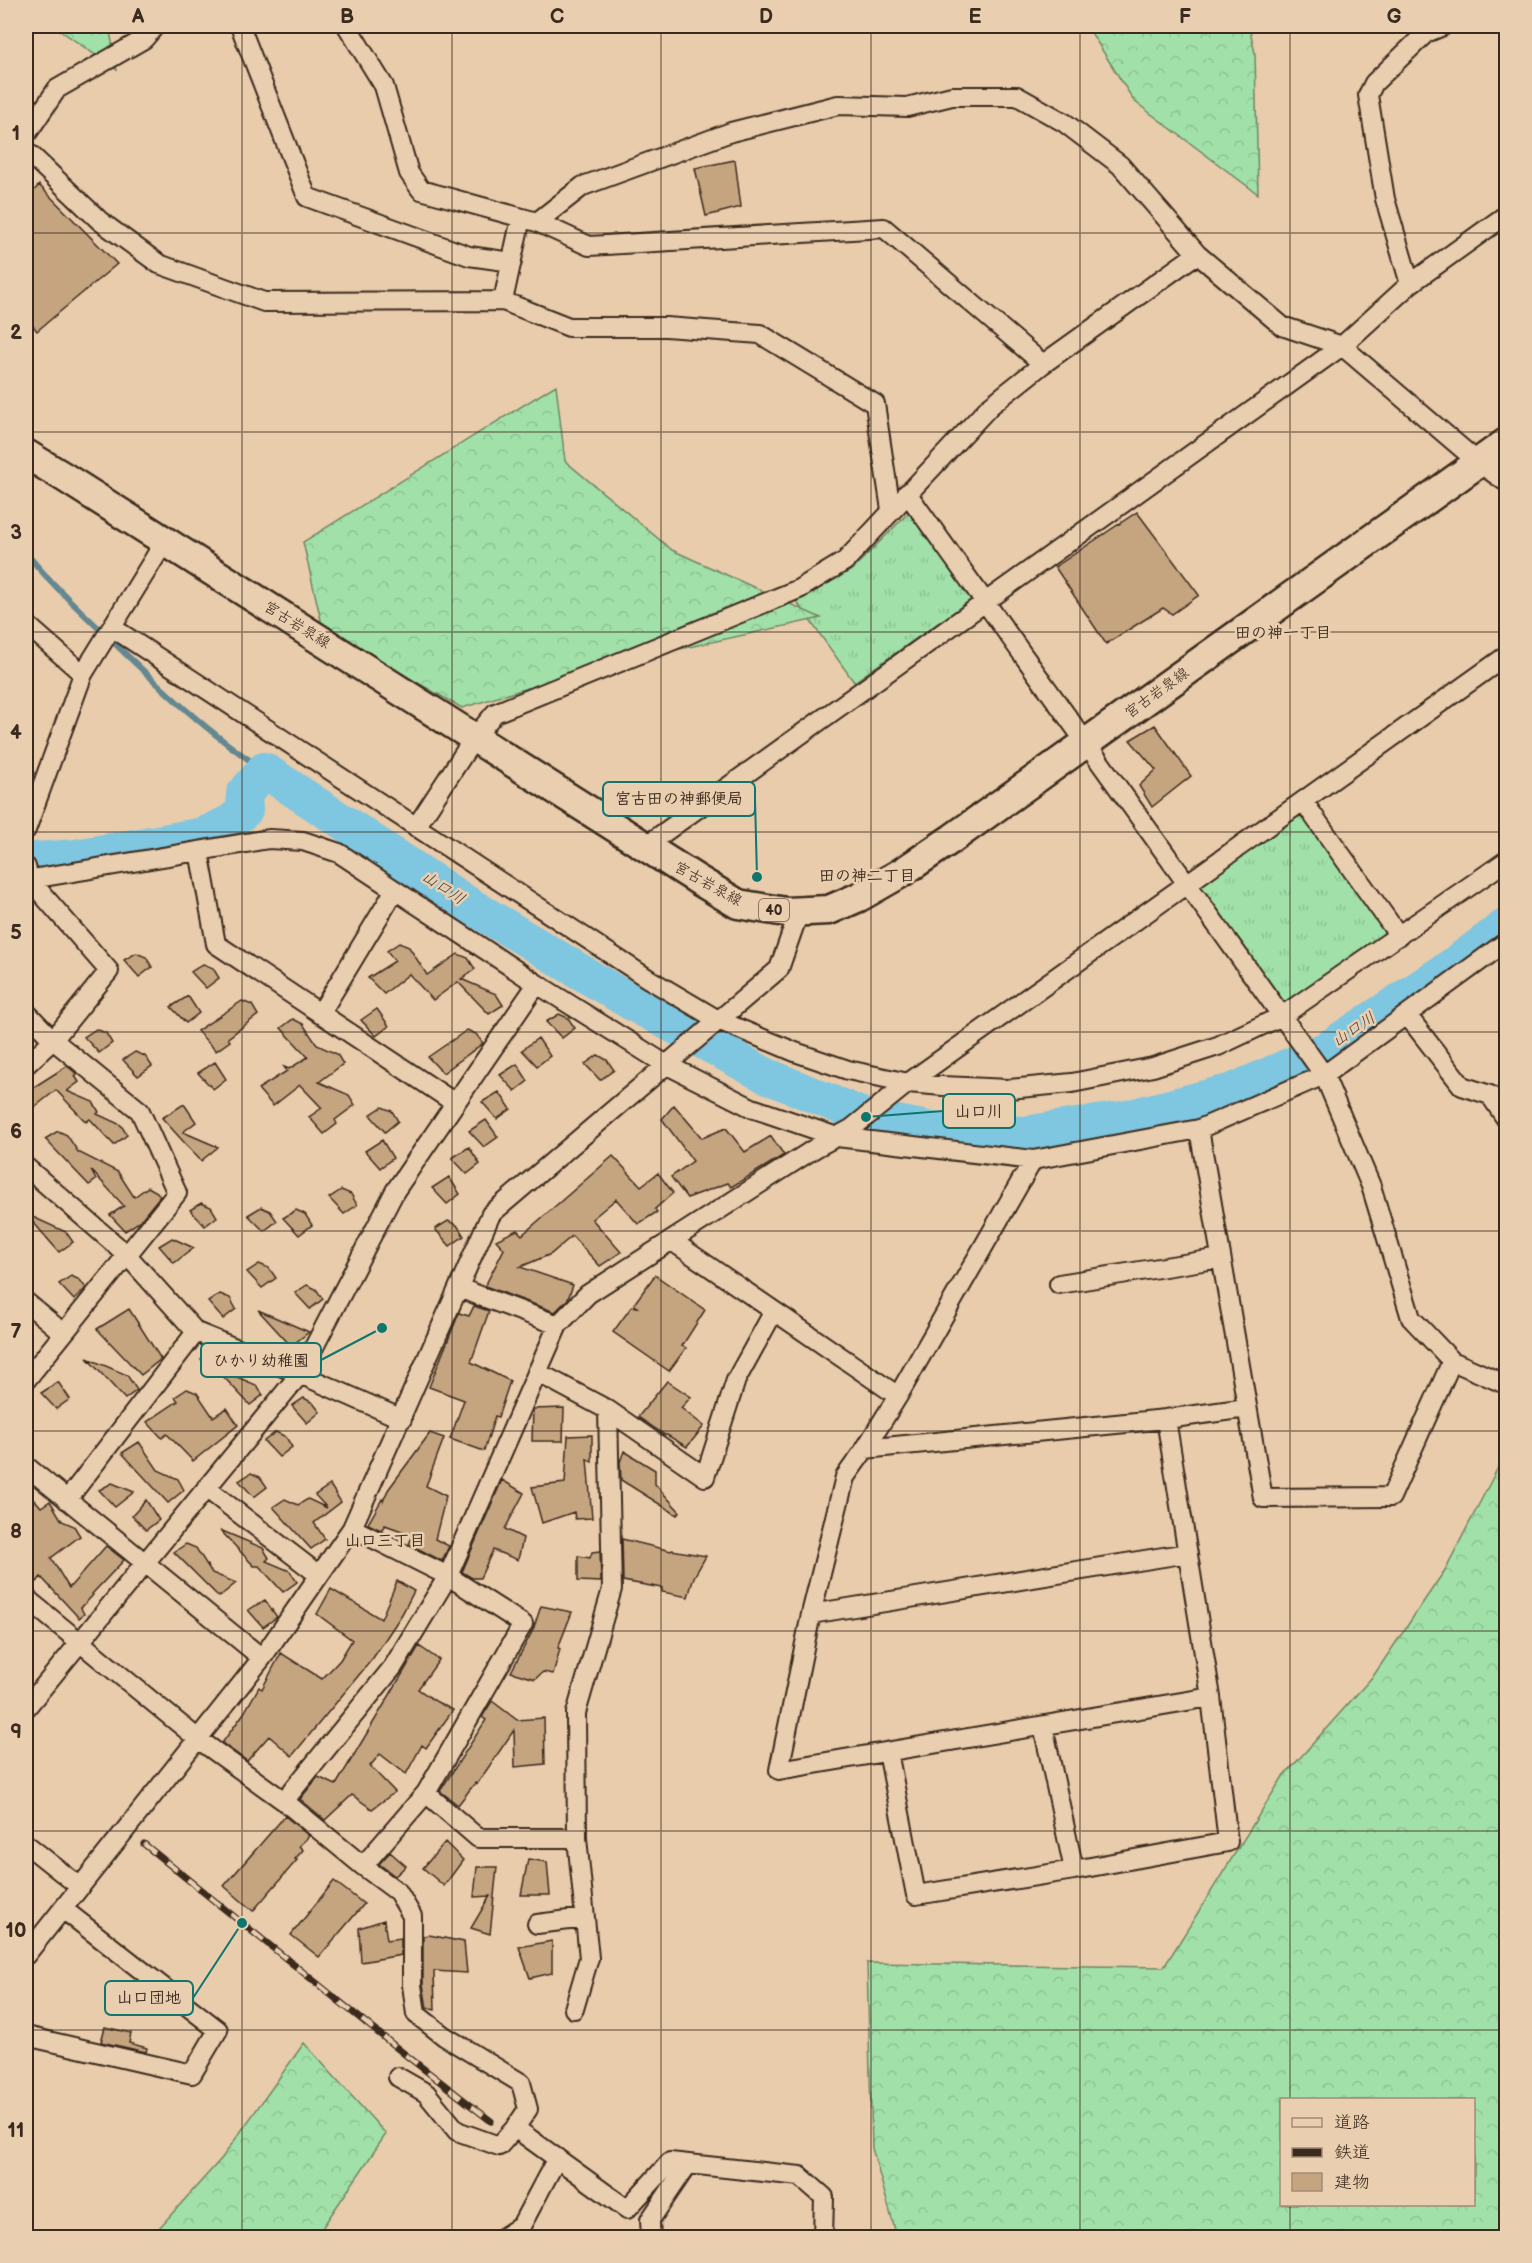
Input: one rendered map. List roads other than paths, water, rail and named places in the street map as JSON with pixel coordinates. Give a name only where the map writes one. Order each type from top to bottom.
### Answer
[{"type":"main road","name":"宮古岩泉線","points":[[26,454],[644,847],[738,904],[799,912],[829,910],[860,897],[902,873],[1506,443]]},
{"type":"street","points":[[155,26],[144,39],[57,89],[27,131],[28,158],[100,221],[159,264],[264,302],[503,301],[569,327],[666,327],[760,334],[875,404],[891,510]]},
{"type":"street","points":[[240,26],[308,197],[469,256],[512,262]]},
{"type":"street","points":[[347,26],[384,86],[409,172],[421,190],[529,220],[589,246],[884,228],[1043,364]]},
{"type":"street","points":[[1410,284],[1385,199],[1368,95],[1374,82],[1429,28]]},
{"type":"street","points":[[503,301],[512,262],[529,220],[583,186],[742,129],[838,105],[907,107],[952,96],[1017,96],[1065,123],[1120,165],[1197,254],[1282,326],[1342,346],[1479,463],[1506,482]]},
{"type":"street","points":[[644,847],[1342,346],[1410,284],[1506,216]]},
{"type":"street","points":[[416,827],[474,738],[495,713],[799,589],[845,561],[990,406],[1043,364],[1197,254]]},
{"type":"street","points":[[907,493],[1321,1070],[1371,1186],[1411,1318],[1452,1361],[1504,1383]]},
{"type":"street","points":[[26,830],[84,674],[165,542]]},
{"type":"street","points":[[26,624],[84,674]]},
{"type":"street","points":[[113,628],[647,978],[718,1020],[795,1052],[848,1070],[909,1083],[1009,1089],[1072,1083],[1153,1067],[1218,1046],[1284,1019],[1506,861]]},
{"type":"street","points":[[284,1801],[393,1667],[448,1576],[558,1325],[588,1294],[817,1147],[844,1133],[909,1083],[1506,656]]},
{"type":"street","points":[[1303,801],[1399,936]]},
{"type":"street","points":[[27,875],[269,839],[303,841],[339,853],[537,984],[665,1064],[753,1108],[844,1133],[1033,1160],[1198,1129],[1321,1070],[1407,1015],[1506,942]]},
{"type":"street","points":[[199,851],[216,944],[455,1103]]},
{"type":"street","points":[[26,1065],[53,1040],[109,971],[27,875]]},
{"type":"street","points":[[320,1014],[395,890]]},
{"type":"street","points":[[26,1955],[262,1658],[352,1528],[491,1214],[779,969],[799,912]]},
{"type":"street","points":[[26,1708],[300,1374],[395,1191],[537,984]]},
{"type":"street","points":[[26,1012],[53,1040],[140,1111],[177,1193],[26,1380]]},
{"type":"street","points":[[1407,1015],[1462,1086],[1490,1095],[1506,1119]]},
{"type":"street","points":[[1198,1129],[1263,1498],[1390,1497],[1452,1361]]},
{"type":"street","points":[[1033,1160],[898,1396],[865,1449],[844,1477],[811,1614],[778,1770],[1211,1697]]},
{"type":"street","points":[[26,1167],[126,1254],[196,1332],[402,1419]]},
{"type":"street","points":[[672,1240],[898,1396]]},
{"type":"street","points":[[1059,1284],[1221,1258]]},
{"type":"street","points":[[459,1288],[558,1325]]},
{"type":"street","points":[[26,1302],[63,1333]]},
{"type":"street","points":[[537,1372],[608,1410],[705,1477],[736,1380],[774,1311]]},
{"type":"street","points":[[67,1500],[196,1332]]},
{"type":"street","points":[[865,1449],[1166,1419],[1247,1408]]},
{"type":"street","points":[[574,2009],[589,1958],[576,1838],[576,1713],[612,1589],[608,1410]]},
{"type":"street","points":[[888,1752],[916,1895],[1074,1870],[1228,1842],[1211,1697],[1166,1419]]},
{"type":"street","points":[[26,1466],[262,1658]]},
{"type":"street","points":[[206,1488],[319,1575]]},
{"type":"street","points":[[352,1528],[448,1576],[523,1624],[426,1794],[363,1866]]},
{"type":"street","points":[[811,1614],[1188,1553]]},
{"type":"street","points":[[26,1598],[198,1739],[284,1801],[398,1892],[412,1916],[412,1985],[416,2014],[444,2036],[521,2083],[528,2109],[499,2146],[457,2131],[426,2093],[398,2077]]},
{"type":"street","points":[[1042,1726],[1074,1870]]},
{"type":"street","points":[[426,1794],[478,1838],[576,1838]]},
{"type":"street","points":[[26,1844],[80,1887]]},
{"type":"street","points":[[26,2036],[192,2074],[218,2030],[63,1909]]},
{"type":"street","points":[[537,1924],[585,1918]]},
{"type":"street","points":[[515,2128],[627,2209],[670,2162],[800,2176],[824,2197],[823,2238]]},
{"type":"street","points":[[502,2238],[520,2226],[557,2158]]},
{"type":"street","points":[[651,2238],[650,2220],[688,2164]]},
{"type":"waterway","points":[[26,553],[68,599],[167,693],[204,726],[264,770]]},
{"type":"waterway","name":"山口川","points":[[26,863],[76,857],[204,835],[231,822],[245,810],[244,794],[264,770],[466,903],[634,1004],[765,1075],[866,1117],[932,1130],[1024,1134],[1123,1119],[1233,1091],[1327,1049],[1451,967],[1506,926]]},
{"type":"railway","points":[[144,1844],[491,2121]]},
{"type":"place","name":"宮古田の神郵便局","points":[[757,877]]},
{"type":"place","name":"山口川","points":[[866,1117]]},
{"type":"place","name":"ひかり幼稚園","points":[[382,1328]]},
{"type":"place","name":"山口団地","points":[[242,1923]]},
{"type":"district","name":"田の神一丁目","points":[[1283,633]]},
{"type":"district","name":"田の神二丁目","points":[[867,876]]},
{"type":"district","name":"山口三丁目","points":[[385,1541]]}]
